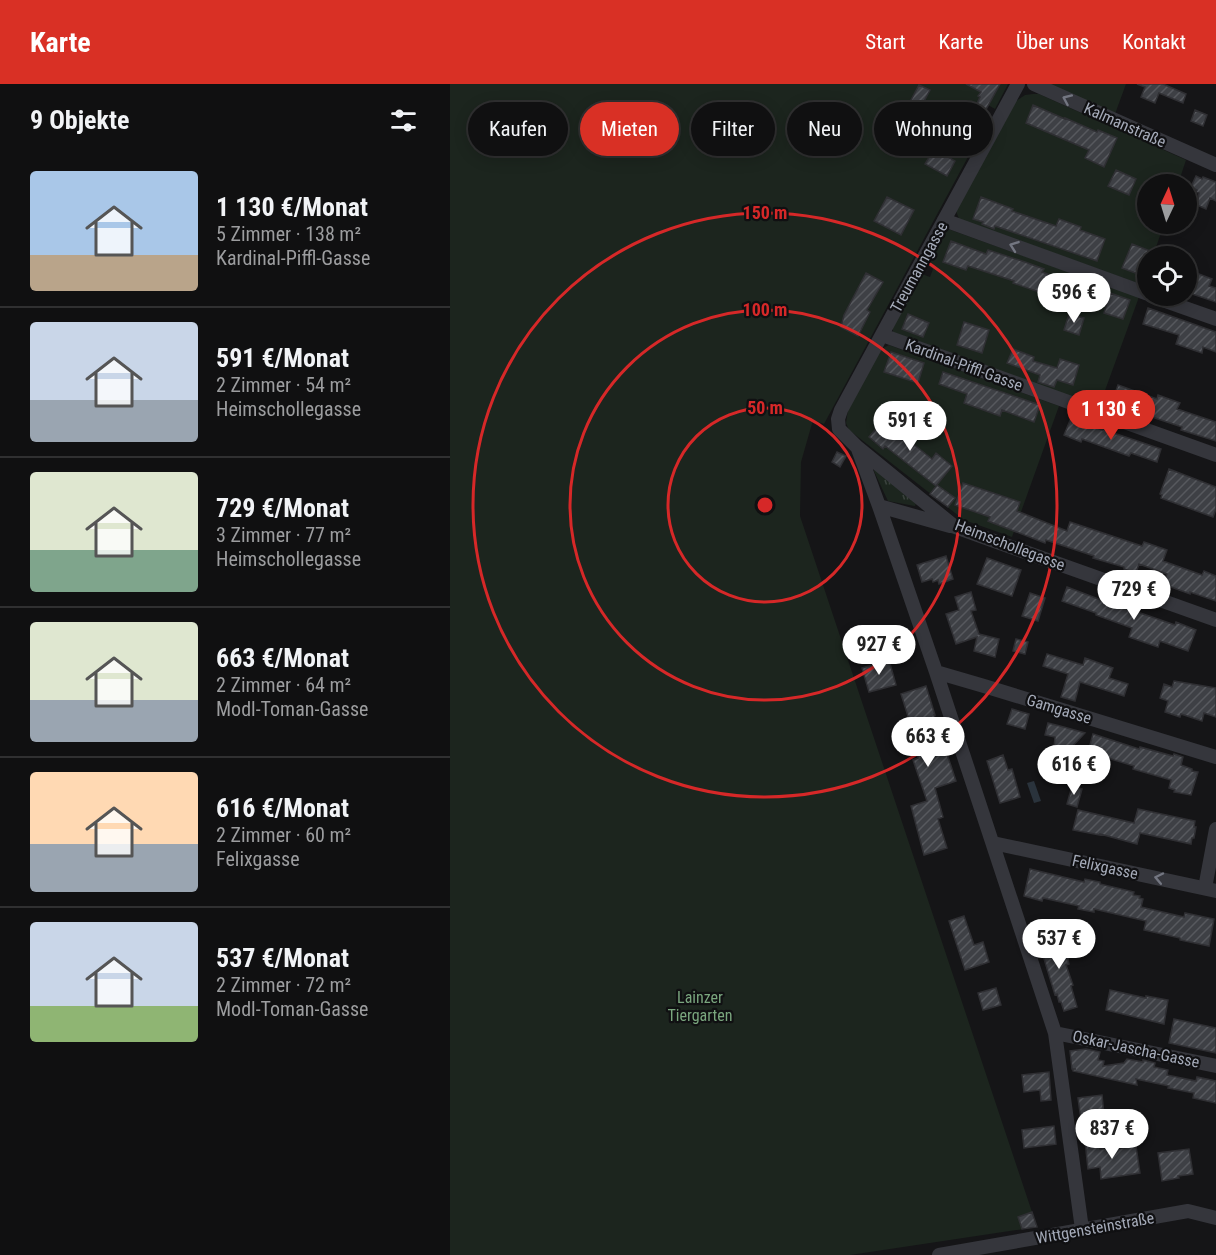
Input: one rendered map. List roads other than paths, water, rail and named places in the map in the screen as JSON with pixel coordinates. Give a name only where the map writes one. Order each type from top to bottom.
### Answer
[{"type":"street","name":"Treumanngasse","points":[[857,447],[839,429],[838,419],[841,410],[1018,84]]},
{"type":"street","name":"Kalmanstraße","points":[[1034,84],[1216,165]]},
{"type":"street","points":[[944,220],[1137,291]]},
{"type":"street","points":[[1180,306],[1216,319]]},
{"type":"street","name":"Kardinal-Piffl-Gasse","points":[[882,334],[1216,455]]},
{"type":"street","points":[[857,447],[936,672],[1055,1033],[1082,1229]]},
{"type":"street","name":"Heimschollegasse","points":[[857,447],[956,527],[1216,620]]},
{"type":"street","points":[[879,506],[956,527]]},
{"type":"street","name":"Gamgasse","points":[[936,672],[1216,757]]},
{"type":"street","points":[[1211,890],[1216,829]]},
{"type":"street","name":"Felixgasse","points":[[993,843],[1211,890]]},
{"type":"street","name":"Oskar-Jascha-Gasse","points":[[1055,1033],[1216,1066]]},
{"type":"street","name":"Wittgensteinstraße","points":[[939,1255],[1188,1211],[1216,1218]]},
{"type":"park label","name":"Lainzer Tiergarten","points":[[700,1006]]}]
